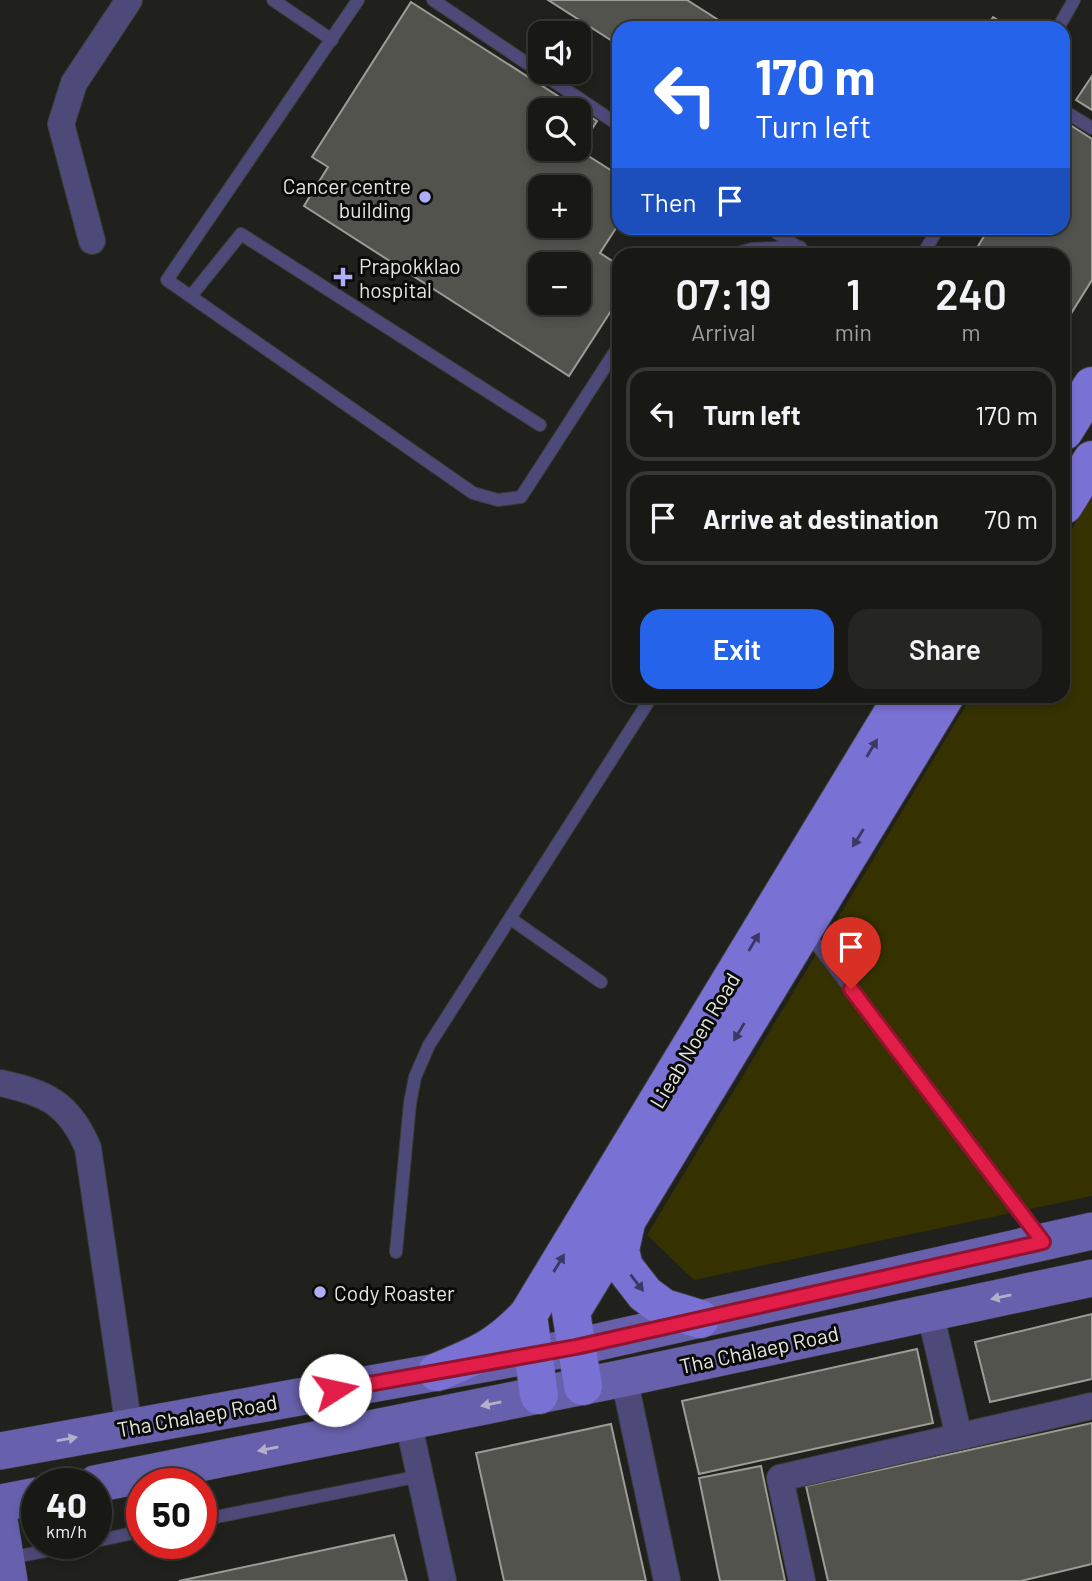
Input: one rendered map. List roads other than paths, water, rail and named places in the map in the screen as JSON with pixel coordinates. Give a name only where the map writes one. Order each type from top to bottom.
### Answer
[{"type":"main road","points":[[1070,419],[1092,386]]},
{"type":"main road","points":[[1070,495],[1092,460]]},
{"type":"main road","name":"Lieab Noen Road","points":[[437,1372],[481,1354],[505,1340],[528,1315],[899,703]]},
{"type":"main road","name":"Lieab Noen Road","points":[[583,1386],[571,1312],[941,703]]},
{"type":"main road","points":[[626,1220],[620,1250],[624,1268],[645,1294],[664,1308],[700,1319]]},
{"type":"main road","name":"Tha Chalaep Road","points":[[0,1451],[576,1347],[1092,1231]]},
{"type":"main road","points":[[1043,1242],[1053,1286]]},
{"type":"main road","name":"Tha Chalaep Road","points":[[112,1481],[624,1378],[1092,1278]]},
{"type":"main road","points":[[528,1315],[539,1395]]},
{"type":"main road","points":[[0,1503],[21,1499]]},
{"type":"street","points":[[92,241],[61,124],[74,83],[129,0]]},
{"type":"street","points":[[0,1083],[42,1094],[63,1108],[79,1126],[88,1149],[129,1428]]},
{"type":"street","points":[[930,1312],[959,1437]]},
{"type":"street","points":[[624,1378],[667,1581]]},
{"type":"street","points":[[802,1581],[780,1478],[1092,1406]]},
{"type":"street","points":[[408,1421],[443,1581]]},
{"type":"lane","points":[[273,0],[332,40]]},
{"type":"lane","points":[[358,0],[167,280],[473,493],[498,500],[521,496],[612,356]]},
{"type":"lane","points":[[433,0],[612,121]]},
{"type":"lane","points":[[1062,21],[1074,0]]},
{"type":"lane","points":[[1070,115],[1092,128]]},
{"type":"lane","points":[[191,296],[241,234],[540,425]]},
{"type":"lane","points":[[781,235],[800,247]]},
{"type":"lane","points":[[784,248],[800,247]]},
{"type":"lane","points":[[396,1252],[415,1077],[429,1045],[648,703]]},
{"type":"lane","points":[[511,919],[601,982]]},
{"type":"lane","points":[[803,926],[1043,1242]]},
{"type":"lane","points":[[217,1517],[421,1476]]},
{"type":"place","name":"Cancer centre building","points":[[425,197]]},
{"type":"place","name":"Prapokklao hospital","points":[[343,277]]},
{"type":"place","name":"Cody Roaster","points":[[320,1292]]}]
